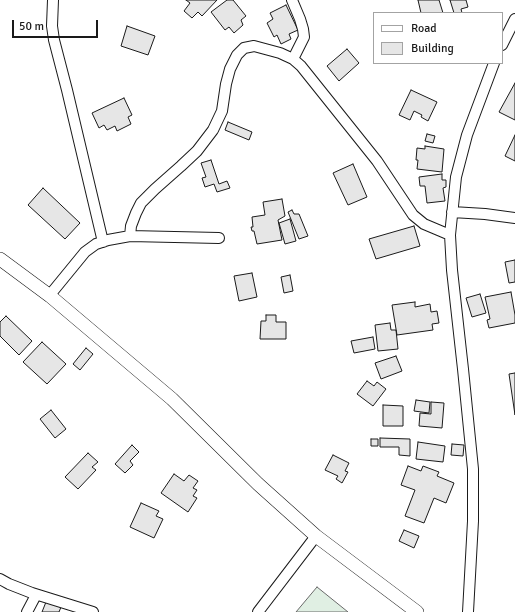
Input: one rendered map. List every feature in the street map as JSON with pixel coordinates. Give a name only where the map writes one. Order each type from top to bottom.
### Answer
[{"type":"street","points":[[53,0],[52,26],[54,40],[103,242]]},
{"type":"street","points":[[292,0],[303,29],[304,37],[293,59]]},
{"type":"street","points":[[503,43],[515,19]]},
{"type":"street","points":[[130,236],[131,226],[141,203],[197,151],[213,130],[222,111],[226,84],[230,70],[237,55],[244,48],[254,46],[280,53],[293,59],[377,161],[413,215],[424,224],[450,235]]},
{"type":"street","points":[[468,612],[473,521],[473,469],[452,270],[450,235],[456,176],[461,156],[467,135],[494,64]]},
{"type":"street","points":[[452,212],[515,218]]},
{"type":"street","points":[[49,296],[85,252],[96,244],[130,236],[219,238]]},
{"type":"street","points":[[0,259],[49,296],[172,399],[258,484],[316,536],[417,612]]},
{"type":"street","points":[[258,612],[316,536]]},
{"type":"street","points":[[0,580],[36,595],[93,612]]},
{"type":"street","points":[[27,612],[36,595]]},
{"type":"green space","points":[[317,587],[348,612],[296,612]]},
{"type":"building","points":[[186,0],[217,0],[202,16],[198,12],[192,18],[184,11],[190,3]]},
{"type":"building","points":[[227,0],[233,0],[246,16],[241,20],[243,25],[234,33],[229,27],[225,30],[211,12]]},
{"type":"building","points":[[418,0],[439,0],[443,12],[421,12]]},
{"type":"building","points":[[450,0],[466,0],[468,7],[461,9],[462,12],[454,12]]},
{"type":"building","points":[[286,5],[298,30],[289,34],[291,39],[281,44],[277,35],[274,37],[267,23],[273,19],[270,13]]},
{"type":"building","points":[[127,26],[155,36],[148,55],[121,46]]},
{"type":"building","points":[[347,49],[359,63],[339,81],[327,66]]},
{"type":"building","points":[[515,83],[515,120],[499,112]]},
{"type":"building","points":[[411,90],[437,102],[428,121],[421,117],[422,115],[414,111],[410,120],[399,115]]},
{"type":"building","points":[[124,98],[132,115],[128,117],[131,124],[117,131],[115,126],[107,130],[104,125],[99,128],[92,113]]},
{"type":"building","points":[[228,122],[252,132],[249,140],[225,130]]},
{"type":"building","points":[[427,134],[435,136],[433,143],[425,141]]},
{"type":"building","points":[[515,135],[515,161],[505,156]]},
{"type":"building","points":[[425,146],[444,149],[442,172],[417,169],[417,148],[425,149]]},
{"type":"building","points":[[211,160],[219,184],[227,181],[230,188],[217,192],[214,184],[205,187],[202,178],[206,177],[201,163]]},
{"type":"building","points":[[353,164],[367,197],[348,205],[333,173]]},
{"type":"building","points":[[442,174],[442,180],[446,180],[446,187],[443,188],[445,201],[427,203],[425,186],[420,186],[419,177]]},
{"type":"building","points":[[43,188],[80,223],[65,239],[28,205]]},
{"type":"building","points":[[282,199],[285,216],[278,220],[282,240],[257,244],[254,231],[252,231],[251,227],[253,227],[252,217],[265,215],[263,202]]},
{"type":"building","points":[[292,210],[294,214],[299,214],[308,236],[299,239],[288,212]]},
{"type":"building","points":[[290,219],[296,241],[285,244],[279,223]]},
{"type":"building","points":[[414,226],[420,246],[376,259],[369,239]]},
{"type":"building","points":[[515,260],[515,282],[509,283],[505,262]]},
{"type":"building","points":[[252,273],[257,297],[239,301],[234,276]]},
{"type":"building","points":[[290,275],[293,291],[284,293],[281,277]]},
{"type":"building","points":[[511,292],[515,323],[489,328],[487,320],[490,319],[485,297]]},
{"type":"building","points":[[480,294],[486,313],[472,317],[466,298]]},
{"type":"building","points":[[415,302],[415,307],[430,304],[431,312],[437,311],[439,323],[432,324],[433,330],[397,335],[392,305]]},
{"type":"building","points":[[266,315],[276,315],[276,322],[286,322],[286,339],[260,339],[261,321],[266,321]]},
{"type":"building","points":[[6,316],[32,341],[19,355],[0,336],[0,322]]},
{"type":"building","points":[[390,323],[391,330],[396,330],[398,349],[378,351],[375,325]]},
{"type":"building","points":[[373,337],[375,349],[354,353],[351,341]]},
{"type":"building","points":[[42,342],[66,364],[47,384],[23,362]]},
{"type":"building","points":[[86,348],[93,354],[80,370],[73,364]]},
{"type":"building","points":[[396,356],[402,371],[381,379],[375,363]]},
{"type":"building","points":[[515,373],[515,415],[509,374]]},
{"type":"building","points":[[367,381],[374,386],[377,382],[386,389],[373,406],[357,394]]},
{"type":"building","points":[[416,400],[430,402],[429,413],[414,411]]},
{"type":"building","points":[[431,402],[444,403],[442,428],[419,426],[420,413],[431,414]]},
{"type":"building","points":[[383,405],[403,406],[403,426],[383,426]]},
{"type":"building","points":[[51,410],[66,429],[55,438],[40,419]]},
{"type":"building","points":[[380,438],[410,439],[410,456],[399,455],[399,447],[380,447]]},
{"type":"building","points":[[371,439],[378,439],[378,446],[371,446]]},
{"type":"building","points":[[418,442],[445,446],[443,462],[416,459]]},
{"type":"building","points":[[452,444],[464,445],[463,456],[451,455]]},
{"type":"building","points":[[132,445],[139,452],[130,461],[133,465],[125,473],[115,464]]},
{"type":"building","points":[[88,453],[98,462],[92,467],[96,470],[78,489],[65,477]]},
{"type":"building","points":[[333,455],[349,463],[345,471],[348,472],[342,483],[336,479],[338,476],[325,470]]},
{"type":"building","points":[[408,466],[421,471],[423,466],[439,472],[437,476],[454,483],[446,503],[434,498],[424,523],[405,516],[415,490],[401,485]]},
{"type":"building","points":[[174,474],[184,481],[189,475],[198,481],[193,488],[197,490],[193,496],[197,498],[188,512],[161,493]]},
{"type":"building","points":[[141,503],[159,511],[156,516],[163,519],[154,538],[130,527]]},
{"type":"building","points":[[404,530],[419,536],[414,548],[399,541]]},
{"type":"building","points":[[46,602],[61,607],[59,612],[42,612]]}]
